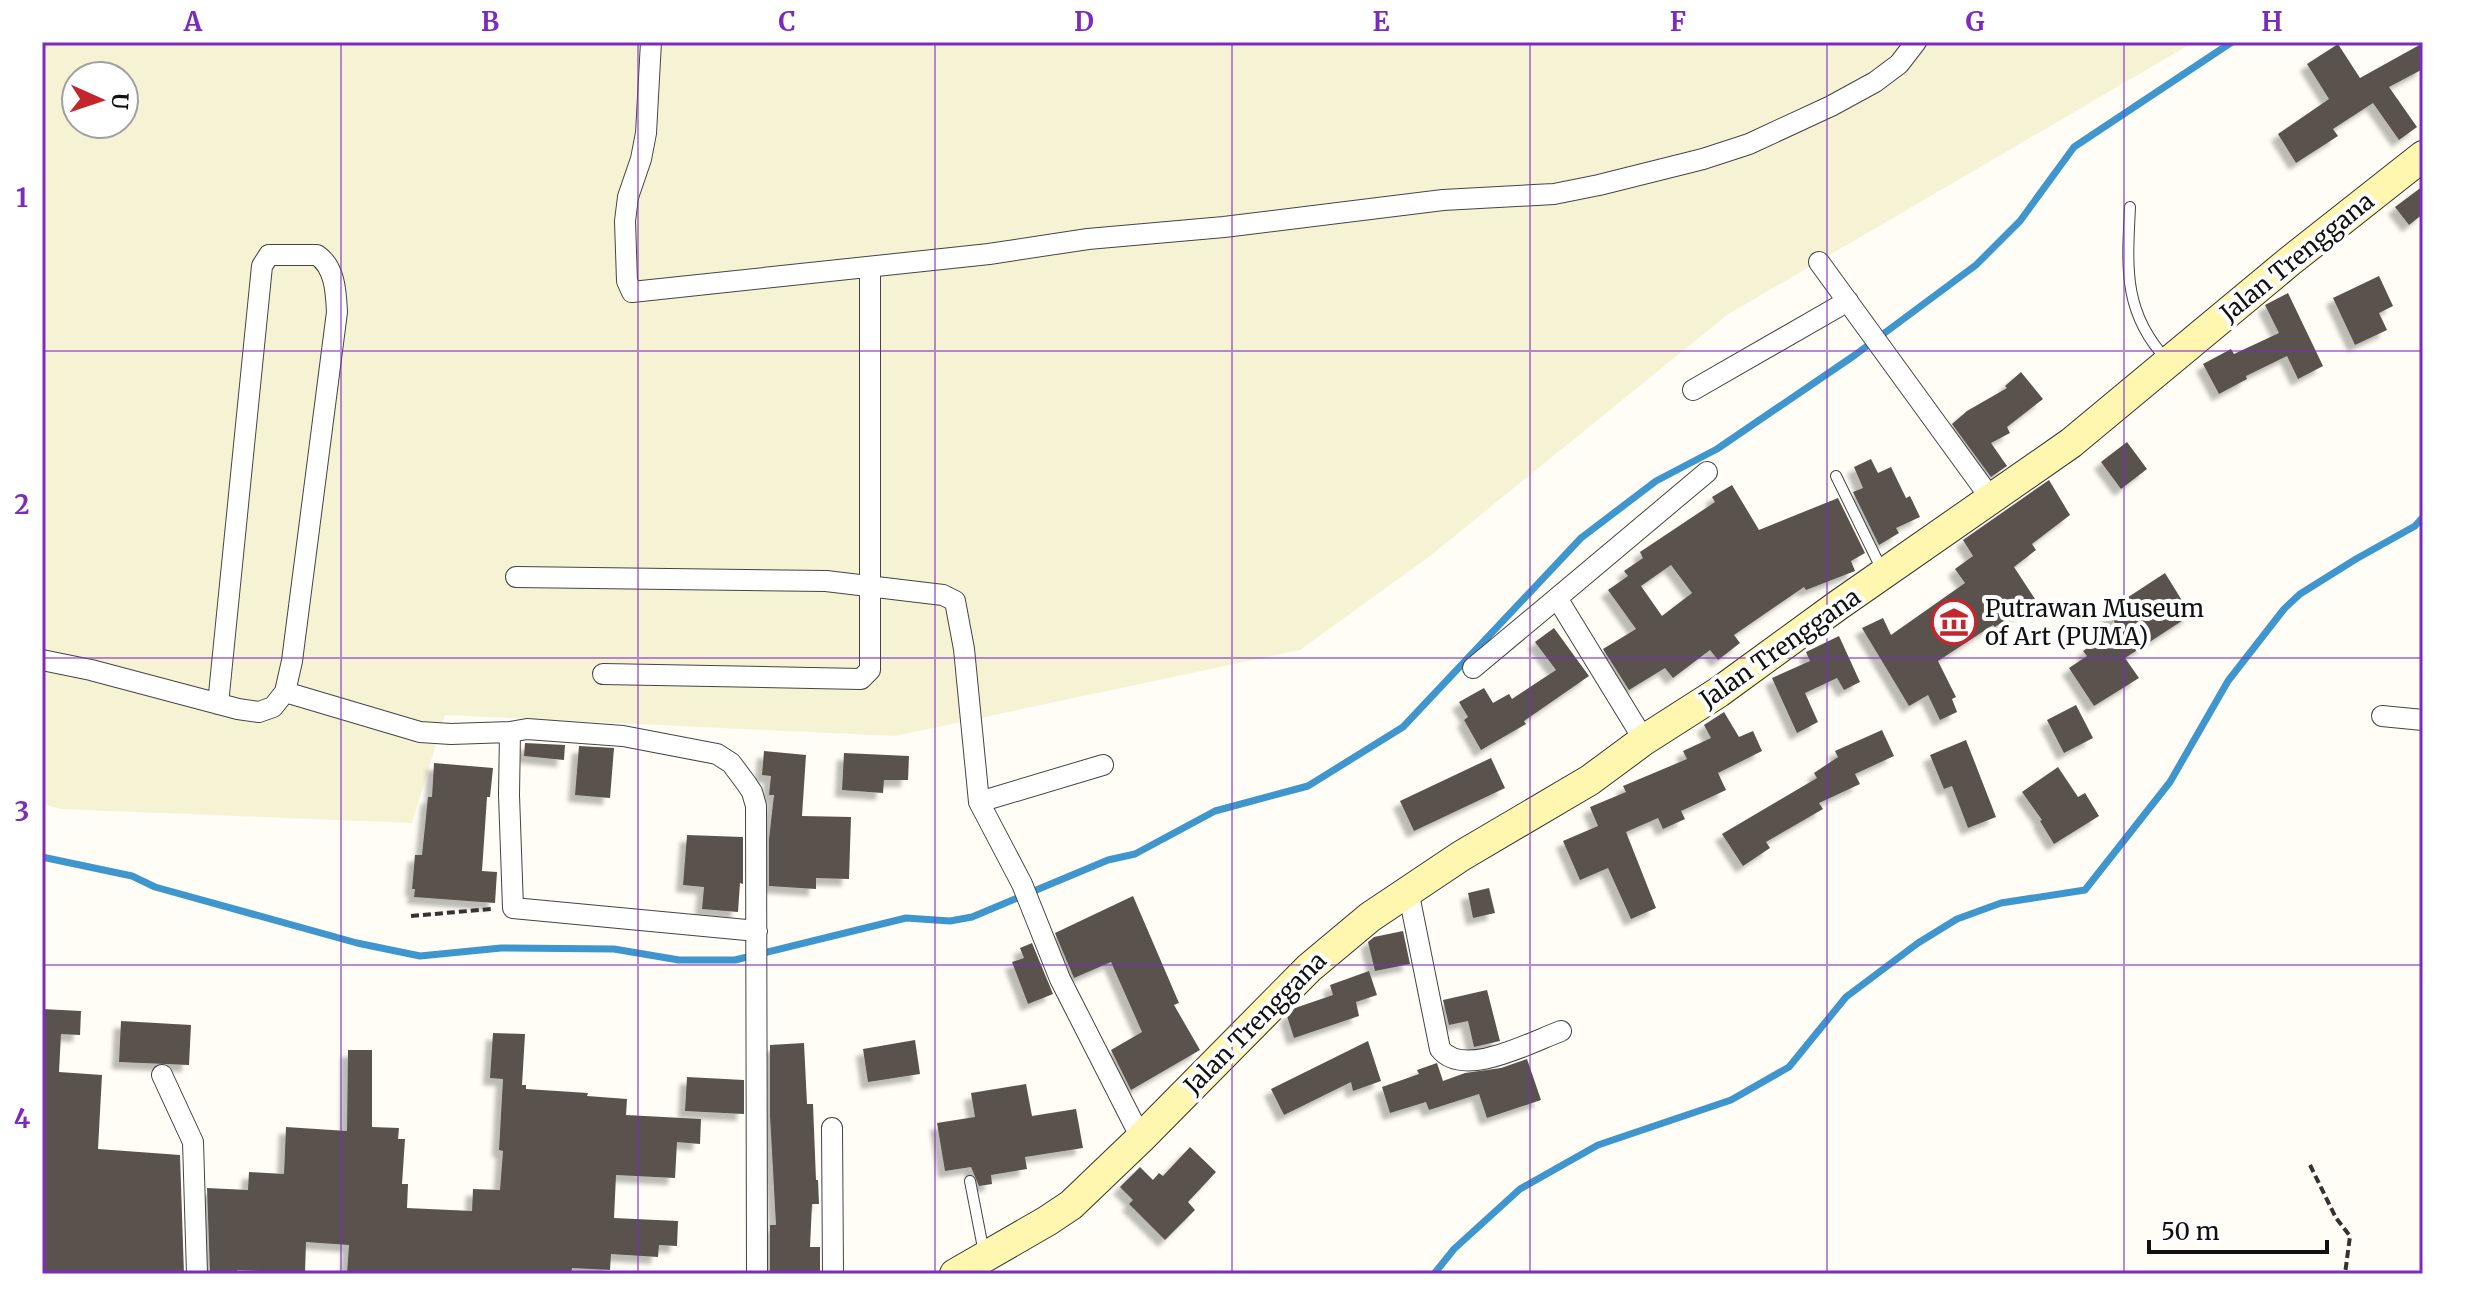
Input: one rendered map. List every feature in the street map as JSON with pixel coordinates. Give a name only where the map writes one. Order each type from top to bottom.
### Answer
[{"type":"main road","name":"Jalan Trenggana","points":[[955,1274],[1071,1205],[1309,968],[1337,944],[1408,890],[1590,780],[1992,500],[2115,408],[2290,261],[2423,156]]},
{"type":"street","points":[[651,42],[646,133],[628,197],[625,221],[627,281],[630,291],[635,293],[1443,200],[1554,194],[1703,159],[1749,144],[1875,82],[1899,64],[1916,42]]},
{"type":"street","points":[[42,660],[218,704],[259,712],[273,707],[285,692],[292,661],[337,312],[336,291],[329,267],[317,255],[269,255],[262,266],[218,704]]},
{"type":"street","points":[[1819,262],[1992,500]]},
{"type":"street","points":[[603,674],[861,679],[870,670],[870,267]]},
{"type":"street","points":[[1693,390],[1848,301]]},
{"type":"street","points":[[1473,668],[1707,472]]},
{"type":"street","points":[[516,577],[826,581],[943,595],[955,601],[964,649],[979,802],[1022,884],[1060,979],[1141,1138]]},
{"type":"street","points":[[1557,598],[1644,740]]},
{"type":"street","points":[[285,692],[420,732],[451,734],[527,729],[623,736],[717,754],[731,763],[752,792],[756,806],[757,1274]]},
{"type":"street","points":[[2382,716],[2423,720]]},
{"type":"street","points":[[510,732],[513,908],[757,931]]},
{"type":"street","points":[[979,802],[1103,765]]},
{"type":"street","points":[[1408,890],[1440,1049],[1446,1057],[1478,1061],[1561,1031]]},
{"type":"street","points":[[162,1075],[193,1142],[197,1274]]},
{"type":"street","points":[[832,1128],[833,1274]]},
{"type":"lane","points":[[2130,207],[2128,260],[2132,296],[2141,325],[2154,345],[2158,371]]},
{"type":"lane","points":[[1836,476],[1885,575]]},
{"type":"lane","points":[[970,1181],[985,1257]]},
{"type":"path","points":[[411,916],[513,908]]},
{"type":"path","points":[[2310,1165],[2336,1218],[2350,1236],[2345,1274]]},
{"type":"shaded area","points":[[42,42],[2194,42],[1727,315],[1430,556],[1300,650],[895,736],[445,715],[412,823],[61,809],[42,804]]},
{"type":"building","points":[[2423,43],[2423,69],[2389,87],[2417,127],[2399,140],[2373,103],[2333,129],[2338,136],[2296,163],[2278,134],[2329,99],[2307,64],[2338,44],[2360,78]]},
{"type":"building","points":[[2423,186],[2423,214],[2409,225],[2395,207]]},
{"type":"building","points":[[2379,276],[2393,306],[2379,313],[2387,330],[2355,345],[2333,298]]},
{"type":"building","points":[[2288,293],[2323,366],[2298,379],[2287,356],[2246,376],[2247,379],[2219,394],[2203,364],[2231,349],[2234,354],[2279,333],[2265,305]]},
{"type":"building","points":[[2021,372],[2043,399],[2007,427],[2010,433],[1991,443],[2007,466],[1991,477],[1952,424],[1967,411],[2007,388],[2005,386]]},
{"type":"building","points":[[2127,442],[2147,469],[2121,489],[2101,462]]},
{"type":"building","points":[[1871,459],[1878,473],[1891,467],[1906,498],[1910,496],[1920,517],[1896,528],[1899,533],[1879,545],[1853,492],[1863,488],[1854,467]]},
{"type":"building","points":[[2049,480],[2070,515],[2032,544],[2036,550],[2014,567],[2037,602],[2013,618],[2012,615],[1995,627],[1993,625],[1938,661],[1956,697],[1952,699],[1957,712],[1940,720],[1928,695],[1909,706],[1862,628],[1883,618],[1891,635],[1965,583],[1955,569],[1973,556],[1963,540]]},
{"type":"building","points":[[1732,485],[1759,530],[1838,498],[1865,553],[1851,561],[1855,571],[1806,590],[1804,587],[1734,635],[1740,643],[1718,660],[1710,650],[1673,678],[1665,668],[1629,690],[1603,649],[1636,629],[1608,590],[1628,576],[1624,571],[1643,558],[1640,552],[1715,502],[1712,497]],"holes":[[[1671,565],[1692,593],[1662,616],[1641,586]]]},
{"type":"building","points":[[2165,573],[2191,615],[2125,658],[2139,678],[2094,706],[2069,668],[2087,656],[2083,651],[2118,627],[2107,611]]},
{"type":"building","points":[[1554,628],[1589,676],[1524,721],[1526,724],[1481,750],[1464,720],[1468,717],[1459,702],[1484,688],[1493,703],[1509,694],[1512,699],[1556,670],[1535,642]]},
{"type":"building","points":[[1839,636],[1860,682],[1844,690],[1837,678],[1805,693],[1818,722],[1797,733],[1772,678],[1810,661],[1806,652]]},
{"type":"building","points":[[2076,705],[2093,738],[2064,753],[2047,720]]},
{"type":"building","points":[[1724,712],[1739,737],[1753,731],[1762,751],[1718,773],[1726,790],[1681,811],[1685,819],[1663,829],[1658,818],[1626,832],[1656,908],[1631,919],[1608,868],[1580,880],[1563,841],[1598,826],[1590,807],[1626,792],[1623,786],[1687,759],[1683,751],[1711,738],[1704,725]]},
{"type":"building","points":[[1882,730],[1894,756],[1855,774],[1860,784],[1819,803],[1823,809],[1766,842],[1770,848],[1743,866],[1722,834],[1817,778],[1814,773],[1838,757],[1835,751]]},
{"type":"building","points":[[1966,740],[1996,817],[1968,828],[1952,786],[1944,789],[1930,755]]},
{"type":"building","points":[[525,743],[565,745],[564,760],[524,756]]},
{"type":"building","points":[[579,746],[614,748],[610,798],[575,795]]},
{"type":"building","points":[[764,751],[806,755],[802,816],[851,817],[849,879],[816,878],[816,889],[769,886],[769,839],[774,795],[769,795],[771,776],[762,775]]},
{"type":"building","points":[[844,753],[909,756],[908,780],[884,780],[883,793],[842,790]]},
{"type":"building","points":[[1491,758],[1505,788],[1414,831],[1400,801]]},
{"type":"building","points":[[434,763],[493,768],[490,797],[487,797],[482,871],[497,872],[495,903],[414,897],[415,855],[422,855],[428,797],[432,797]]},
{"type":"building","points":[[2058,767],[2078,797],[2085,793],[2099,816],[2054,844],[2022,792]]},
{"type":"building","points":[[687,835],[743,837],[743,884],[740,883],[738,912],[702,909],[704,887],[683,885]]},
{"type":"building","points":[[1489,888],[1495,913],[1473,918],[1468,893]]},
{"type":"building","points":[[1133,896],[1179,1003],[1174,1005],[1200,1050],[1131,1090],[1111,1050],[1142,1032],[1111,962],[1074,978],[1055,933]]},
{"type":"building","points":[[1403,931],[1410,964],[1375,971],[1368,942],[1374,937]]},
{"type":"building","points":[[1032,943],[1053,994],[1028,1004],[1012,962],[1024,958],[1020,948]]},
{"type":"building","points":[[1369,971],[1377,995],[1356,1002],[1359,1016],[1294,1038],[1287,1016],[1295,1008],[1333,995],[1330,985]]},
{"type":"building","points":[[1487,990],[1500,1041],[1474,1047],[1468,1021],[1449,1025],[1443,1000]]},
{"type":"building","points":[[42,1009],[81,1011],[80,1035],[61,1034],[59,1072],[102,1075],[98,1149],[180,1155],[184,1274],[42,1272]]},
{"type":"building","points":[[121,1021],[191,1025],[189,1065],[119,1062]]},
{"type":"building","points":[[493,1033],[525,1034],[522,1085],[526,1085],[526,1089],[627,1099],[626,1115],[701,1119],[700,1144],[677,1142],[675,1178],[616,1175],[614,1218],[678,1221],[677,1246],[659,1245],[658,1257],[611,1254],[610,1270],[572,1268],[571,1274],[347,1274],[349,1245],[306,1242],[305,1273],[210,1272],[207,1188],[248,1190],[249,1172],[284,1174],[286,1127],[347,1131],[348,1050],[372,1050],[372,1127],[399,1128],[398,1139],[405,1139],[402,1184],[408,1184],[407,1208],[472,1211],[473,1189],[500,1190],[503,1079],[490,1078]]},
{"type":"building","points":[[915,1040],[920,1074],[868,1082],[863,1049]]},
{"type":"building","points":[[1368,1041],[1381,1081],[1353,1091],[1351,1082],[1284,1115],[1271,1089]]},
{"type":"building","points":[[804,1043],[807,1104],[813,1104],[819,1204],[812,1204],[810,1247],[820,1247],[820,1273],[788,1271],[788,1274],[770,1274],[770,1225],[776,1225],[770,1045]]},
{"type":"building","points":[[1527,1059],[1541,1100],[1487,1118],[1479,1094],[1429,1110],[1426,1102],[1390,1113],[1382,1087],[1419,1074],[1417,1070],[1437,1063],[1443,1081]]},
{"type":"building","points":[[687,1077],[744,1080],[744,1114],[685,1111]]},
{"type":"building","points":[[1026,1084],[1032,1116],[1076,1109],[1083,1148],[1025,1157],[1027,1169],[991,1175],[992,1184],[979,1186],[971,1167],[945,1171],[937,1123],[975,1117],[971,1093]]},
{"type":"building","points":[[1190,1147],[1216,1172],[1188,1202],[1195,1210],[1165,1240],[1129,1204],[1133,1200],[1120,1187],[1140,1167],[1153,1180],[1159,1173],[1163,1176]]},
{"type":"waterway","points":[[42,857],[132,876],[155,887],[357,943],[420,956],[501,948],[614,949],[679,960],[735,960],[906,918],[950,921],[972,917],[1108,860],[1135,854],[1215,811],[1308,786],[1403,727],[1581,538],[1656,481],[1717,449],[1855,355],[1976,265],[2020,221],[2074,147],[2232,42]]},
{"type":"waterway","points":[[1434,1274],[1454,1249],[1520,1189],[1598,1145],[1731,1100],[1789,1067],[1846,997],[1918,943],[1957,919],[2001,903],[2085,890],[2170,782],[2228,681],[2284,609],[2300,594],[2415,526],[2423,517]]},
{"type":"place","name":"Putrawan Museum of Art (PUMA)","points":[[1954,622]]}]
